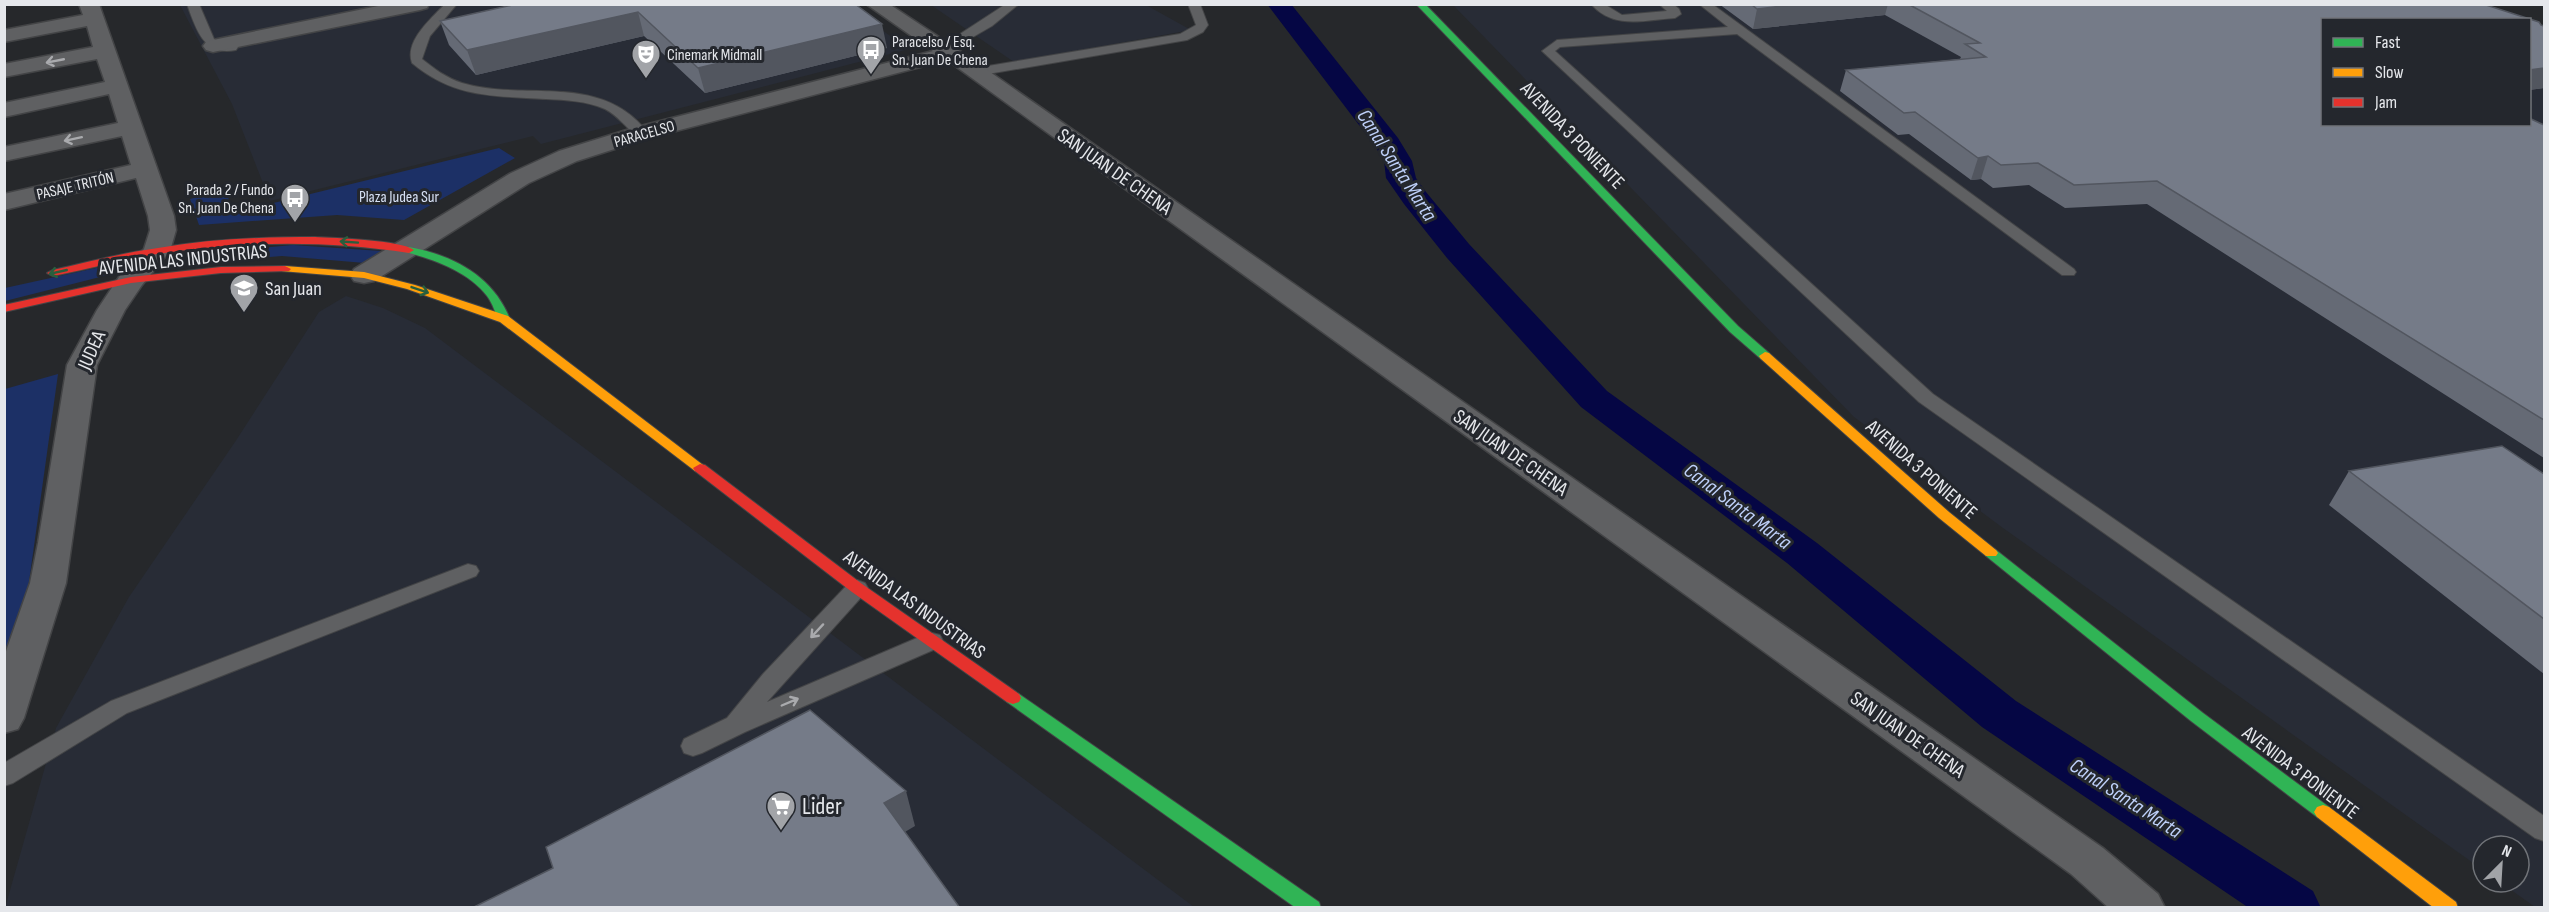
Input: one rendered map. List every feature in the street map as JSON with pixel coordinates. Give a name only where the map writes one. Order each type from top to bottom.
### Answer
[{"type":"street","points":[[213,46],[308,19],[420,4]]},
{"type":"street","name":"SAN JUAN DE CHENA","points":[[875,4],[976,72],[2087,861],[2142,908]]},
{"type":"street","name":"AVENIDA 3 PONIENTE","points":[[1420,4],[1734,329],[1944,515],[2197,717],[2449,908]]},
{"type":"street","points":[[4,36],[91,12]]},
{"type":"street","name":"JUDEA","points":[[4,718],[48,583],[82,365],[99,329],[131,280],[156,251],[161,240],[163,223],[91,12]]},
{"type":"street","points":[[4,71],[105,51]]},
{"type":"street","name":"PARACELSO","points":[[364,275],[538,169],[582,151],[946,51]]},
{"type":"street","points":[[4,110],[117,86]]},
{"type":"street","points":[[4,154],[130,127]]},
{"type":"street","name":"PASAJE TRITÓN","points":[[4,202],[145,169]]},
{"type":"street","name":"AVENIDA LAS INDUSTRIAS","points":[[38,277],[156,251],[240,242],[310,240],[408,248],[434,257],[488,290],[499,305],[504,319]]},
{"type":"street","name":"AVENIDA LAS INDUSTRIAS","points":[[4,309],[131,280],[248,269],[306,269],[364,275],[411,287],[504,319],[857,588],[1312,908]]},
{"type":"lane","points":[[193,4],[213,46],[223,48],[238,47],[437,4]]},
{"type":"lane","points":[[452,4],[420,40],[416,55],[416,60],[433,77],[505,94],[557,96],[609,106],[641,133]]},
{"type":"lane","points":[[946,51],[1014,4]]},
{"type":"lane","points":[[976,72],[1183,37],[1202,25],[1194,4]]},
{"type":"lane","points":[[1596,4],[1611,16],[1632,20],[1675,14],[1675,11],[1664,4]]},
{"type":"lane","points":[[1704,4],[2068,272]]},
{"type":"lane","points":[[1738,30],[1557,44],[1548,51],[1926,398],[2544,830]]},
{"type":"lane","points":[[4,776],[119,707],[468,571]]},
{"type":"lane","points":[[736,725],[771,680],[857,588]]},
{"type":"lane","points":[[693,746],[736,725],[932,641]]},
{"type":"shaded area","points":[[2462,4],[2340,18],[2321,18],[2321,126],[2531,126],[2531,26],[2544,31],[2544,907],[2535,907],[2517,894],[2531,894],[2531,834],[2471,834],[2471,861],[2003,528],[1854,417],[1453,5]]},
{"type":"shaded area","points":[[180,5],[846,5],[909,49],[541,144],[533,136],[270,201],[232,104]]},
{"type":"shaded area","points":[[931,5],[1146,5],[1191,30],[1014,62]]},
{"type":"shaded area","points":[[346,296],[383,308],[425,328],[1194,907],[5,908],[56,728],[129,597],[235,442],[319,312]]},
{"type":"green space","name":"Plaza Judea Sur","points":[[499,148],[515,158],[404,220],[337,215],[199,225],[190,199],[226,189],[231,209],[241,211]]},
{"type":"green space","points":[[293,245],[381,251],[365,263],[282,256],[185,264],[190,254]]},
{"type":"green space","points":[[119,263],[108,275],[5,301],[5,288]]},
{"type":"green space","points":[[58,374],[28,589],[5,655],[5,389]]},
{"type":"building","points":[[517,4],[855,4],[882,24],[698,68],[638,12],[467,50],[440,21]]},
{"type":"building","points":[[1751,4],[1798,4],[1757,9]]},
{"type":"building","points":[[1908,4],[2483,4],[2527,18],[2321,18],[2321,126],[2531,126],[2531,119],[2544,125],[2544,420],[2157,181],[2074,185],[2038,163],[2001,165],[1988,156],[1978,158],[1915,112],[1904,113],[1846,70],[1986,57],[1965,44],[1980,43]]},
{"type":"building","points":[[2531,19],[2544,26],[2544,68],[2531,70]]},
{"type":"building","points":[[2502,446],[2544,474],[2544,619],[2349,471]]},
{"type":"building","name":"Lider","points":[[810,710],[906,791],[884,803],[960,908],[472,908],[553,868],[546,847]]},
{"type":"waterway","name":"Canal Santa Marta","points":[[1278,4],[1388,144],[1398,161],[1401,178],[1415,198],[1458,251],[1594,399],[1802,553],[1999,714],[2294,908]]},
{"type":"traffic: fast","points":[[1420,4],[1734,329],[1765,356]]},
{"type":"traffic: fast","points":[[409,250],[440,259],[472,277],[491,293],[504,319]]},
{"type":"traffic: fast","points":[[1991,553],[2197,717],[2323,812]]},
{"type":"traffic: fast","points":[[1013,698],[1312,908]]},
{"type":"traffic: slow","points":[[285,269],[364,275],[411,287],[504,319],[700,468]]},
{"type":"traffic: slow","points":[[1765,356],[1944,515],[1991,553]]},
{"type":"traffic: slow","points":[[2323,812],[2449,908]]},
{"type":"traffic: jam","points":[[53,273],[157,251],[220,243],[315,240],[409,250]]},
{"type":"traffic: jam","points":[[4,309],[131,280],[221,270],[285,269]]},
{"type":"traffic: jam","points":[[700,468],[857,588],[1013,698]]},
{"type":"place","name":"Paracelso / Esq. Sn. Juan De Chena","points":[[871,76]]},
{"type":"place","name":"Cinemark Midmall","points":[[646,80]]},
{"type":"place","name":"Parada 2 / Fundo Sn. Juan De Chena","points":[[295,224]]},
{"type":"place","name":"San Juan","points":[[244,314]]},
{"type":"place","name":"Lider","points":[[781,832]]}]
